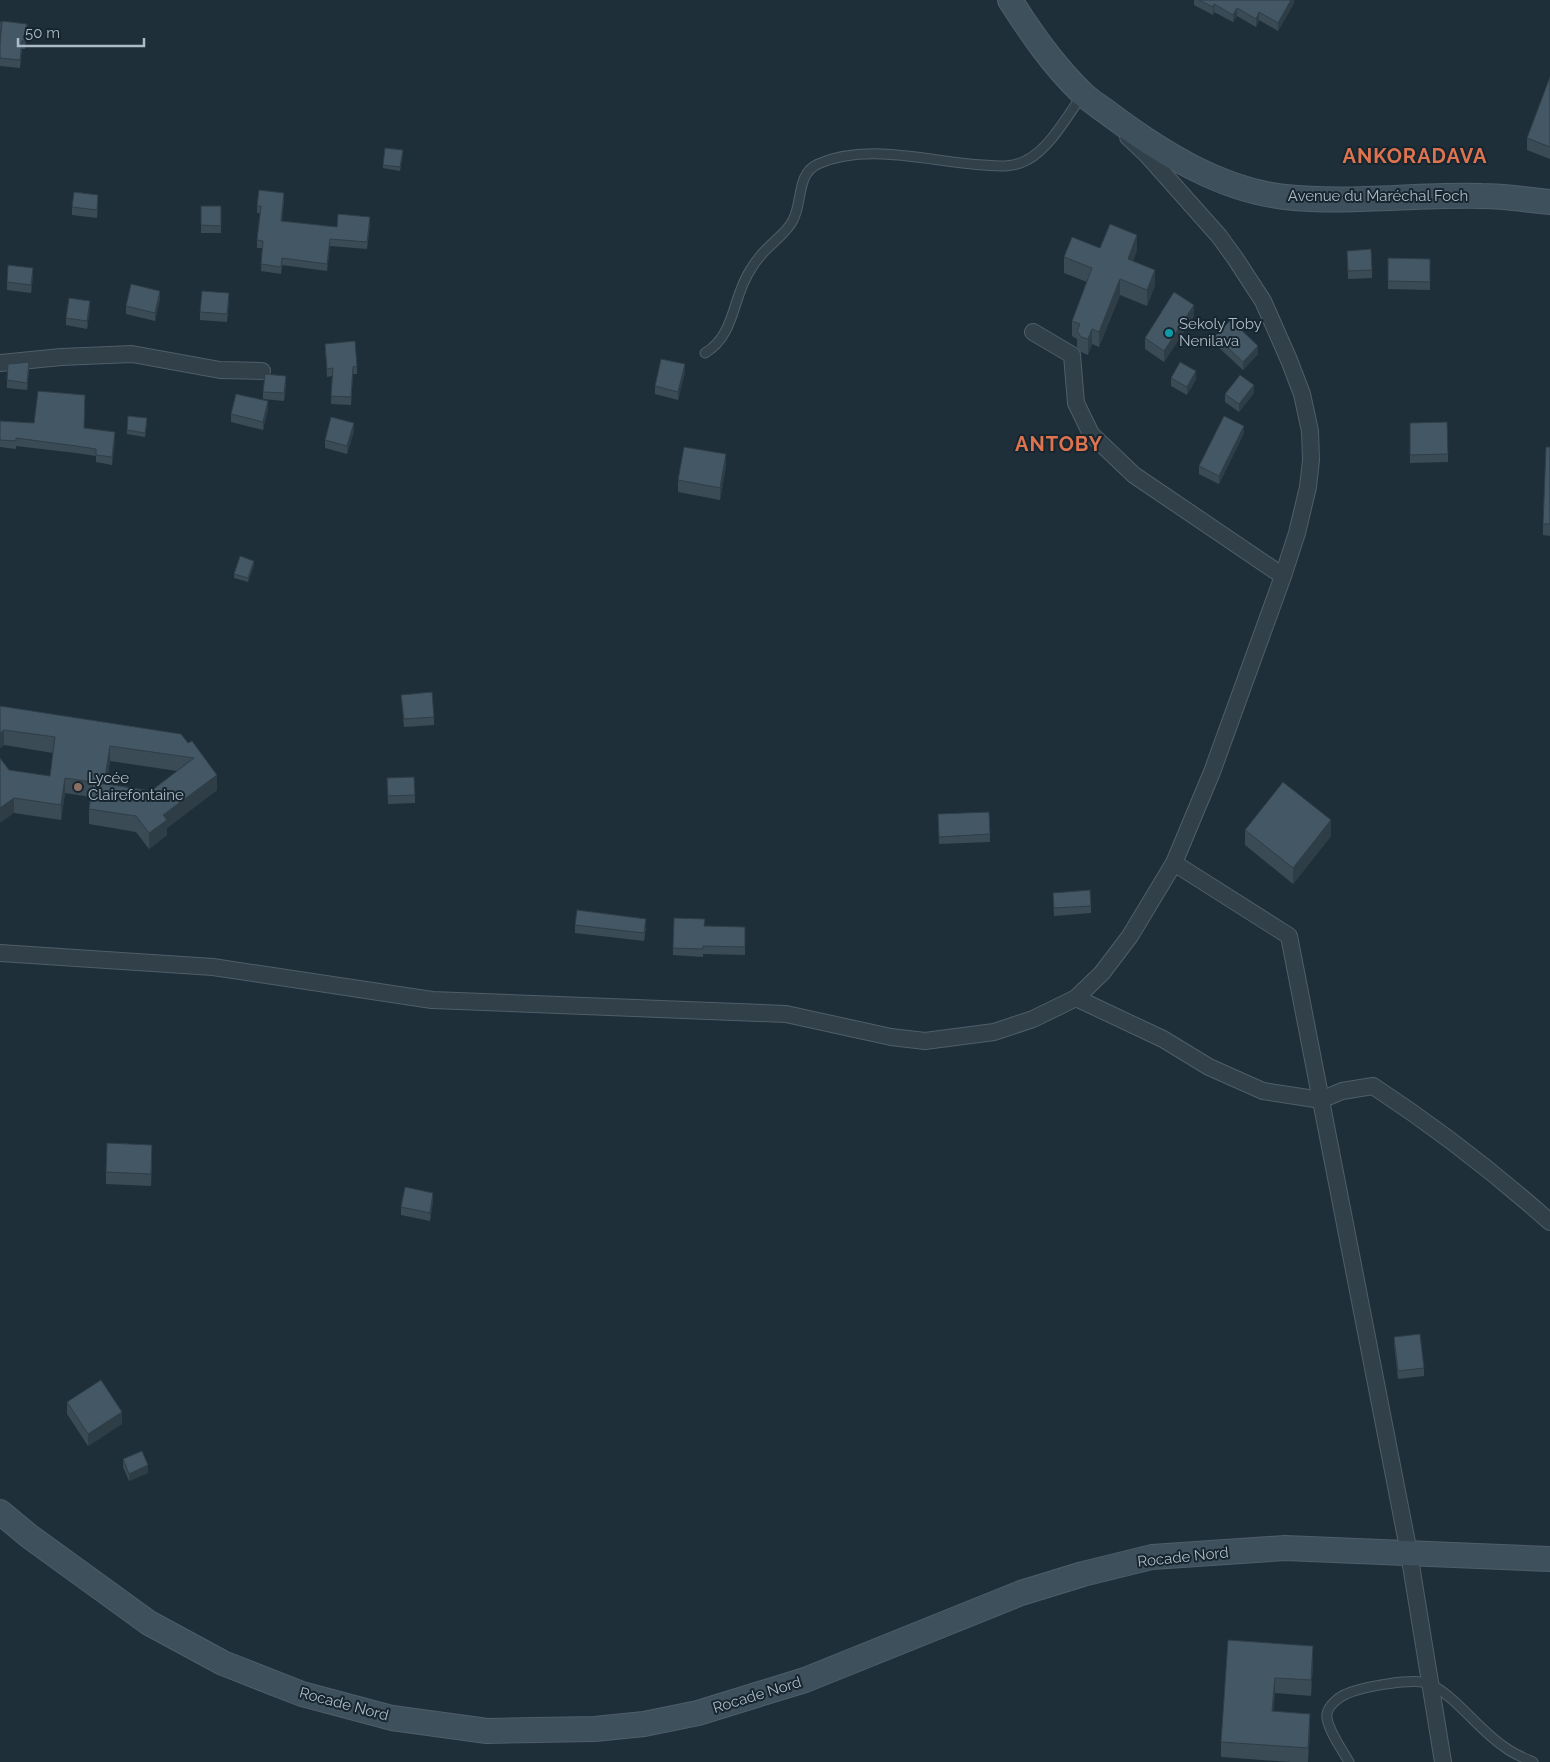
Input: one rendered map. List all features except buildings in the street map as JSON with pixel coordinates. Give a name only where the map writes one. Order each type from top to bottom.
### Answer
[{"type":"main road","name":"Avenue du Maréchal Foch","points":[[1010,0],[1033,37],[1056,66],[1083,94],[1134,132],[1180,161],[1260,194],[1287,197],[1359,199],[1483,196],[1550,202]]},
{"type":"main road","name":"Rocade Nord","points":[[0,1512],[29,1536],[149,1623],[223,1663],[302,1694],[383,1716],[487,1731],[595,1729],[644,1724],[698,1713],[806,1680],[1021,1593],[1083,1574],[1152,1557],[1285,1548],[1550,1559]]},
{"type":"street","points":[[0,953],[213,967],[432,1000],[786,1014],[891,1037],[925,1040],[994,1032],[1033,1019],[1076,998],[1102,973],[1130,936],[1174,862],[1212,772],[1283,576],[1297,533],[1308,487],[1311,460],[1310,430],[1302,394],[1263,301],[1219,236],[1147,155],[1083,94]]},
{"type":"street","points":[[1033,332],[1072,354],[1076,403],[1091,434],[1134,475],[1283,576]]},
{"type":"street","points":[[0,363],[61,357],[132,354],[220,370],[262,372]]},
{"type":"street","points":[[1174,862],[1288,936],[1409,1553],[1443,1762]]},
{"type":"street","points":[[1076,998],[1163,1039],[1209,1067],[1263,1091],[1321,1100],[1342,1091],[1373,1086],[1514,1190],[1550,1222]]},
{"type":"lane","points":[[705,353],[719,341],[728,326],[750,270],[792,222],[797,211],[802,180],[808,169],[834,158],[877,154],[905,155],[962,164],[1014,166],[1042,150],[1083,94]]},
{"type":"lane","points":[[1349,1762],[1329,1727],[1326,1715],[1331,1705],[1343,1695],[1403,1681],[1429,1683],[1452,1700],[1506,1748],[1533,1762]]},
{"type":"place","name":"Sekoly Toby Nenilava","points":[[1169,333]]},
{"type":"place","name":"Lycée Clairefontaine","points":[[78,787]]},
{"type":"district","name":"ANKORADAVA","points":[[1415,156]]},
{"type":"district","name":"ANTOBY","points":[[1059,444]]}]
